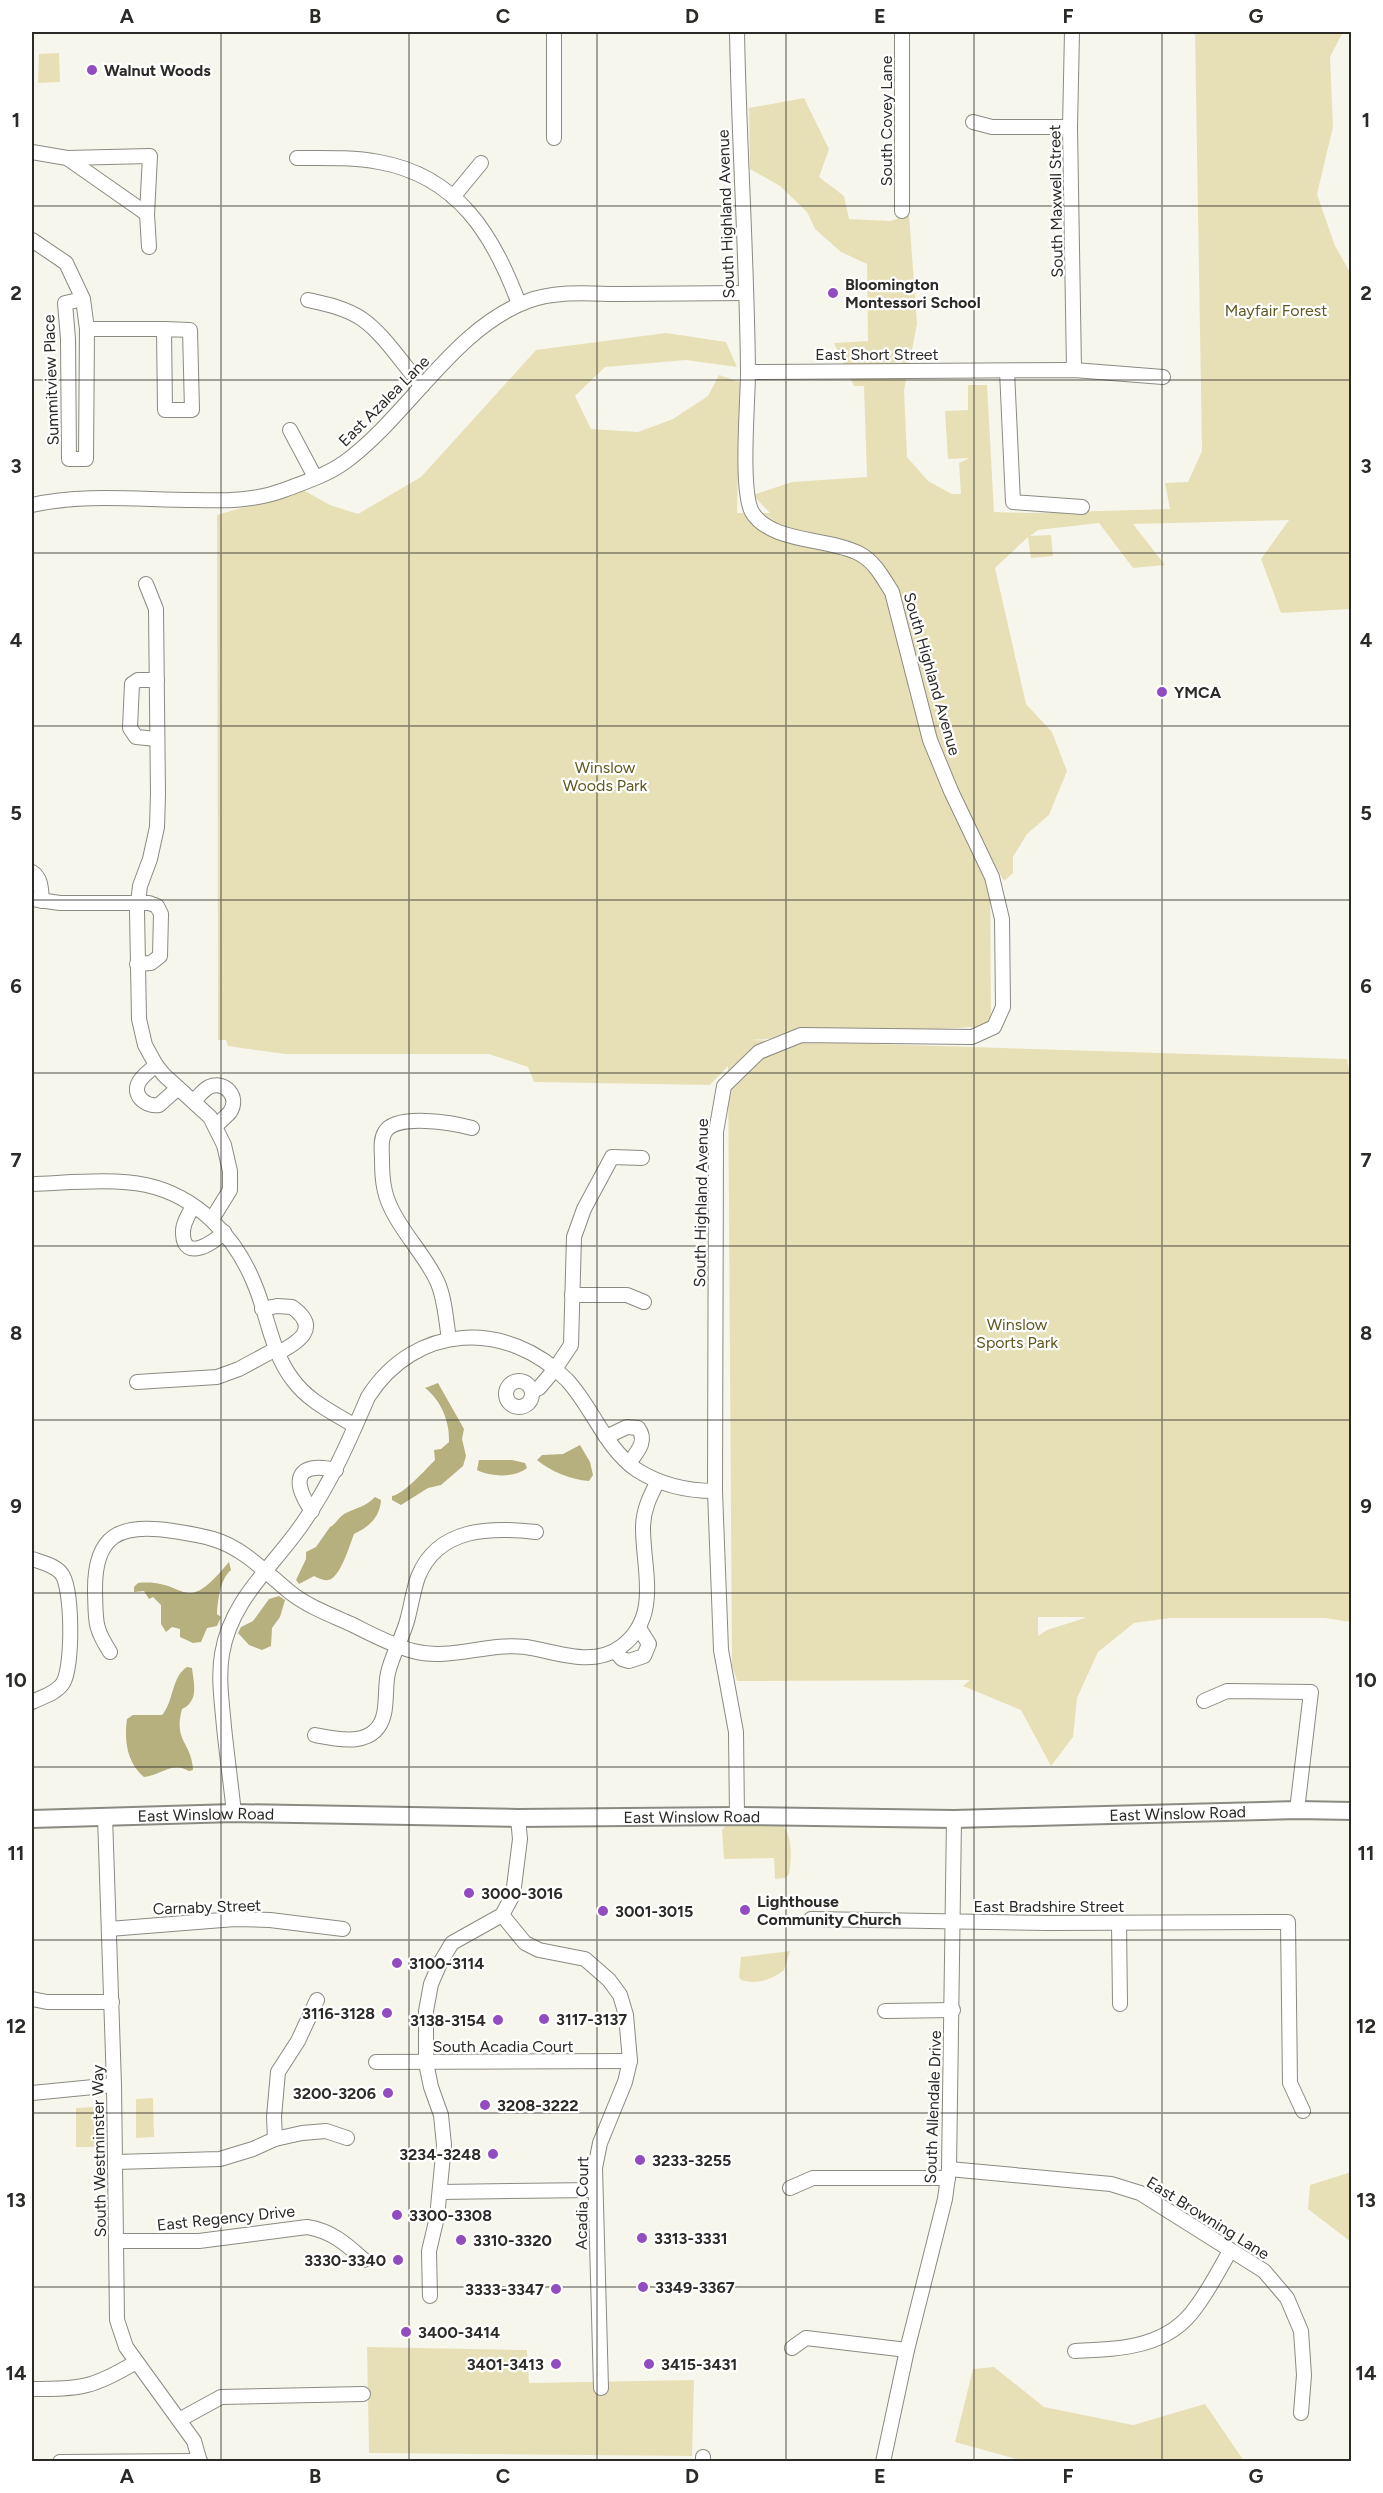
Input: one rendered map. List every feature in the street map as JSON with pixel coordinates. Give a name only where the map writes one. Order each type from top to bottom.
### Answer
[{"type":"main road","name":"East Winslow Road","points":[[32,1819],[234,1814],[518,1818],[737,1816],[954,1819],[1297,1810],[1352,1811]]},
{"type":"street","points":[[554,32],[554,138]]},
{"type":"street","name":"South Highland Avenue","points":[[737,1816],[736,1732],[721,1650],[715,1491],[716,1132],[724,1086],[759,1052],[801,1035],[972,1038],[994,1027],[1003,1007],[1002,919],[992,877],[951,791],[930,740],[892,592],[879,570],[862,555],[840,546],[801,539],[776,531],[759,522],[751,511],[746,487],[748,372],[738,32]]},
{"type":"street","name":"South Covey Lane","points":[[902,32],[902,211]]},
{"type":"street","name":"South Maxwell Street","points":[[1072,32],[1070,127],[1074,370]]},
{"type":"street","points":[[973,122],[992,127],[1070,127]]},
{"type":"street","points":[[32,152],[67,158],[150,156],[148,247]]},
{"type":"street","points":[[67,158],[147,214]]},
{"type":"street","points":[[297,158],[344,158],[381,162],[424,177],[453,197],[472,214],[489,237],[504,265],[519,304]]},
{"type":"street","points":[[453,197],[481,163]]},
{"type":"street","points":[[32,240],[66,263],[83,299],[87,329],[164,329],[190,330],[192,410],[165,410],[164,329]]},
{"type":"street","name":"East Azalea Lane","points":[[32,505],[72,500],[236,500],[281,491],[336,468],[362,448],[479,328],[502,312],[519,304],[541,297],[571,294],[745,294]]},
{"type":"street","name":"Summitview Place","points":[[83,299],[65,303],[68,339],[69,459],[86,459],[87,329]]},
{"type":"street","points":[[308,300],[337,307],[362,319],[379,335],[422,386]]},
{"type":"street","name":"East Short Street","points":[[748,372],[1074,370],[1163,377]]},
{"type":"street","points":[[1007,371],[1013,502],[1082,507]]},
{"type":"street","points":[[290,430],[315,477]]},
{"type":"street","points":[[146,584],[156,609],[157,827],[138,903],[137,964],[141,1025],[145,1045],[156,1065],[178,1088],[195,1101],[216,1126],[228,1158],[230,1190],[212,1219]]},
{"type":"street","points":[[157,680],[142,679],[132,684],[130,728],[136,737],[157,739]]},
{"type":"street","points":[[32,872],[36,874],[40,885],[37,900],[153,904],[160,909],[161,951],[159,958],[152,963],[137,964]]},
{"type":"street","points":[[156,1065],[138,1084],[142,1100],[146,1104],[159,1106],[178,1088]]},
{"type":"street","points":[[195,1101],[203,1091],[212,1086],[223,1086],[230,1092],[233,1102],[230,1111],[216,1126]]},
{"type":"street","points":[[449,1339],[436,1278],[398,1223],[386,1196],[382,1172],[382,1140],[383,1132],[399,1122],[451,1122],[472,1128]]},
{"type":"street","points":[[532,1391],[539,1388],[571,1345],[573,1236],[584,1209],[612,1157],[642,1158]]},
{"type":"street","points":[[32,1184],[138,1184],[161,1190],[193,1206],[212,1219],[236,1249],[254,1283],[277,1351],[290,1377],[303,1392],[355,1426]]},
{"type":"street","points":[[193,1206],[183,1230],[184,1241],[188,1245],[198,1248],[208,1246],[224,1232]]},
{"type":"street","points":[[572,1295],[627,1295],[644,1302]]},
{"type":"street","points":[[137,1382],[217,1377],[300,1341],[305,1325],[298,1311],[292,1307],[277,1306],[262,1309]]},
{"type":"street","points":[[234,1814],[221,1699],[222,1653],[238,1607],[312,1511],[336,1470],[368,1397],[390,1369],[418,1349],[449,1339],[464,1337],[496,1340],[525,1350],[555,1369],[569,1383],[606,1437],[629,1463],[658,1481],[676,1488],[715,1491]]},
{"type":"street","points":[[606,1437],[627,1427],[638,1428],[642,1433],[642,1442],[629,1463]]},
{"type":"street","points":[[312,1511],[300,1492],[302,1475],[305,1471],[316,1467],[336,1470]]},
{"type":"street","points":[[110,1652],[98,1633],[96,1621],[95,1576],[101,1553],[117,1535],[146,1527],[203,1536],[234,1548],[306,1603],[398,1647],[440,1655],[510,1646],[585,1658],[608,1654],[632,1638],[639,1628],[648,1604],[644,1518],[646,1504],[658,1481]]},
{"type":"street","points":[[315,1735],[353,1741],[373,1731],[384,1713],[388,1672],[398,1647],[419,1576],[425,1564],[441,1546],[457,1536],[475,1531],[536,1532]]},
{"type":"street","points":[[32,1558],[54,1568],[65,1580],[69,1596],[69,1669],[63,1684],[58,1689],[32,1702]]},
{"type":"street","points":[[615,1651],[622,1659],[629,1661],[644,1656],[649,1644],[639,1628]]},
{"type":"street","points":[[1204,1701],[1227,1691],[1311,1692],[1297,1810]]},
{"type":"street","name":"South Westminster Way","points":[[105,1816],[116,2162],[117,2320],[122,2339],[136,2362],[194,2441],[200,2461]]},
{"type":"street","points":[[430,2296],[429,2251],[440,2192],[444,2145],[441,2115],[431,2087],[426,2063],[426,2011],[431,1984],[452,1943],[502,1915],[513,1895],[520,1839],[518,1818]]},
{"type":"street","name":"South Allendale Drive","points":[[884,2462],[907,2350],[945,2199],[949,2174],[954,1819]]},
{"type":"street","name":"Acadia Court","points":[[502,1915],[525,1944],[539,1950],[585,1959],[609,1980],[620,1995],[626,2015],[630,2061],[626,2082],[600,2143],[595,2168],[601,2388]]},
{"type":"street","name":"Carnaby Street","points":[[109,1929],[235,1919],[270,1920],[343,1929]]},
{"type":"street","name":"East Bradshire Street","points":[[811,1919],[954,1922],[1288,1922],[1290,2083],[1303,2111]]},
{"type":"street","points":[[1119,1923],[1120,2004]]},
{"type":"street","points":[[32,1999],[47,2002],[112,2002]]},
{"type":"street","points":[[275,2139],[274,2117],[278,2072],[298,2042],[317,2000]]},
{"type":"street","points":[[885,2011],[952,2010]]},
{"type":"street","name":"South Acadia Court","points":[[376,2062],[630,2061]]},
{"type":"street","points":[[32,2093],[114,2085]]},
{"type":"street","points":[[116,2162],[220,2159],[253,2149],[275,2139],[326,2131],[346,2138]]},
{"type":"street","name":"East Browning Lane","points":[[790,2188],[813,2178],[949,2174],[1111,2184],[1140,2193],[1264,2271],[1287,2298],[1301,2331],[1304,2375],[1301,2413]]},
{"type":"street","points":[[440,2192],[595,2190]]},
{"type":"street","name":"East Regency Drive","points":[[117,2241],[199,2241],[308,2227],[323,2230],[338,2237],[364,2260]]},
{"type":"street","points":[[1075,2351],[1136,2346],[1165,2335],[1196,2308],[1230,2251]]},
{"type":"street","points":[[792,2348],[806,2338],[907,2350]]},
{"type":"street","points":[[32,2389],[65,2389],[94,2385],[136,2362]]},
{"type":"street","points":[[179,2420],[221,2397],[363,2394]]},
{"type":"street","points":[[60,2462],[200,2461]]},
{"type":"green space","points":[[1195,32],[1343,32],[1330,57],[1333,127],[1317,194],[1335,246],[1351,274],[1351,609],[1281,613],[1261,559],[1289,520],[1133,524],[1165,565],[1133,568],[1099,523],[1038,530],[1030,536],[1051,535],[1053,556],[1031,558],[1028,537],[995,568],[1026,704],[1052,732],[1067,771],[1049,815],[1027,834],[1013,857],[1013,873],[1004,881],[990,856],[991,1026],[750,1040],[1347,1059],[1352,1085],[1351,1622],[1325,1618],[1170,1618],[1134,1623],[1098,1652],[1077,1698],[1073,1737],[1051,1766],[1021,1710],[963,1686],[970,1680],[737,1681],[732,1665],[728,1066],[710,1085],[534,1082],[528,1067],[489,1054],[285,1054],[228,1046],[226,1040],[218,1040],[217,515],[303,490],[330,505],[358,514],[421,477],[536,350],[666,333],[726,342],[737,367],[686,360],[605,367],[575,396],[591,429],[638,432],[673,419],[708,396],[719,375],[740,382],[737,513],[770,513],[753,495],[792,482],[867,477],[864,386],[854,386],[834,343],[868,341],[867,264],[841,252],[815,229],[807,212],[780,186],[750,169],[749,108],[804,98],[829,149],[819,177],[844,196],[849,219],[890,221],[909,215],[917,324],[904,390],[907,457],[928,481],[952,494],[961,494],[959,463],[969,458],[948,459],[945,411],[968,410],[968,385],[987,385],[994,512],[1170,509],[1165,483],[1188,482],[1202,451]],"holes":[[[1038,1617],[1085,1617],[1047,1630],[1038,1636]]]},
{"type":"green space","points":[[59,53],[60,82],[38,83],[39,54]]},
{"type":"green space","points":[[728,1823],[781,1823],[790,1840],[789,1874],[785,1878],[775,1879],[774,1858],[724,1859],[722,1830]]},
{"type":"green space","points":[[790,1951],[784,1970],[774,1976],[764,1981],[753,1982],[741,1980],[739,1977],[741,1957]]},
{"type":"green space","points":[[153,2098],[154,2137],[136,2138],[136,2099]]},
{"type":"green space","points":[[94,2107],[95,2147],[76,2147],[76,2108]]},
{"type":"green space","points":[[1352,2172],[1351,2242],[1308,2209],[1310,2185]]},
{"type":"green space","points":[[367,2347],[527,2350],[529,2383],[694,2380],[692,2456],[369,2453]]},
{"type":"green space","points":[[994,2367],[1044,2407],[1133,2425],[1205,2404],[1244,2461],[1023,2461],[955,2442],[973,2369]]},
{"type":"shaded area","points":[[438,1383],[464,1429],[462,1439],[466,1456],[463,1466],[441,1485],[428,1488],[401,1505],[392,1500],[392,1496],[408,1487],[435,1460],[434,1450],[441,1449],[449,1442],[448,1427],[440,1405],[425,1388]]},
{"type":"shaded area","points":[[580,1445],[590,1462],[593,1475],[589,1481],[561,1474],[537,1460],[542,1455],[563,1454]]},
{"type":"shaded area","points":[[479,1460],[512,1460],[525,1463],[527,1468],[516,1474],[489,1474],[477,1470]]},
{"type":"shaded area","points":[[375,1497],[381,1500],[378,1512],[369,1525],[354,1534],[337,1574],[326,1580],[314,1576],[299,1584],[296,1580],[306,1559],[306,1552],[316,1547],[330,1527],[342,1516]]},
{"type":"shaded area","points":[[229,1562],[231,1570],[222,1584],[218,1602],[217,1614],[221,1617],[217,1626],[207,1628],[201,1642],[193,1643],[180,1637],[180,1629],[172,1627],[166,1632],[161,1624],[161,1605],[153,1597],[149,1599],[144,1591],[134,1592],[134,1587],[138,1583],[155,1583],[193,1593],[202,1589]]},
{"type":"shaded area","points":[[279,1596],[285,1600],[280,1617],[272,1628],[271,1646],[262,1650],[249,1645],[238,1633],[241,1627],[253,1621],[269,1599]]},
{"type":"shaded area","points":[[187,1667],[192,1668],[194,1692],[191,1702],[182,1709],[180,1728],[190,1754],[193,1770],[177,1767],[144,1777],[130,1758],[126,1735],[127,1719],[133,1715],[162,1715],[178,1677]]},
{"type":"place","name":"Walnut Woods","points":[[92,70]]},
{"type":"place","name":"Bloomington Montessori School","points":[[833,293]]},
{"type":"place","name":"YMCA","points":[[1162,692]]},
{"type":"place","name":"3000-3016","points":[[469,1893]]},
{"type":"place","name":"Lighthouse Community Church","points":[[745,1910]]},
{"type":"place","name":"3001-3015","points":[[603,1911]]},
{"type":"place","name":"3100-3114","points":[[397,1963]]},
{"type":"place","name":"3116-3128","points":[[387,2013]]},
{"type":"place","name":"3117-3137","points":[[544,2019]]},
{"type":"place","name":"3138-3154","points":[[498,2020]]},
{"type":"place","name":"3200-3206","points":[[388,2093]]},
{"type":"place","name":"3208-3222","points":[[485,2105]]},
{"type":"place","name":"3234-3248","points":[[493,2154]]},
{"type":"place","name":"3233-3255","points":[[640,2160]]},
{"type":"place","name":"3300-3308","points":[[397,2215]]},
{"type":"place","name":"3313-3331","points":[[642,2238]]},
{"type":"place","name":"3310-3320","points":[[461,2240]]},
{"type":"place","name":"3330-3340","points":[[398,2260]]},
{"type":"place","name":"3349-3367","points":[[643,2287]]},
{"type":"place","name":"3333-3347","points":[[556,2289]]},
{"type":"place","name":"3400-3414","points":[[406,2332]]},
{"type":"place","name":"3401-3413","points":[[556,2364]]},
{"type":"place","name":"3415-3431","points":[[649,2364]]},
{"type":"park label","name":"Mayfair Forest","points":[[1276,310]]},
{"type":"park label","name":"Winslow Woods Park","points":[[605,776]]},
{"type":"park label","name":"Winslow Sports Park","points":[[1017,1333]]}]
